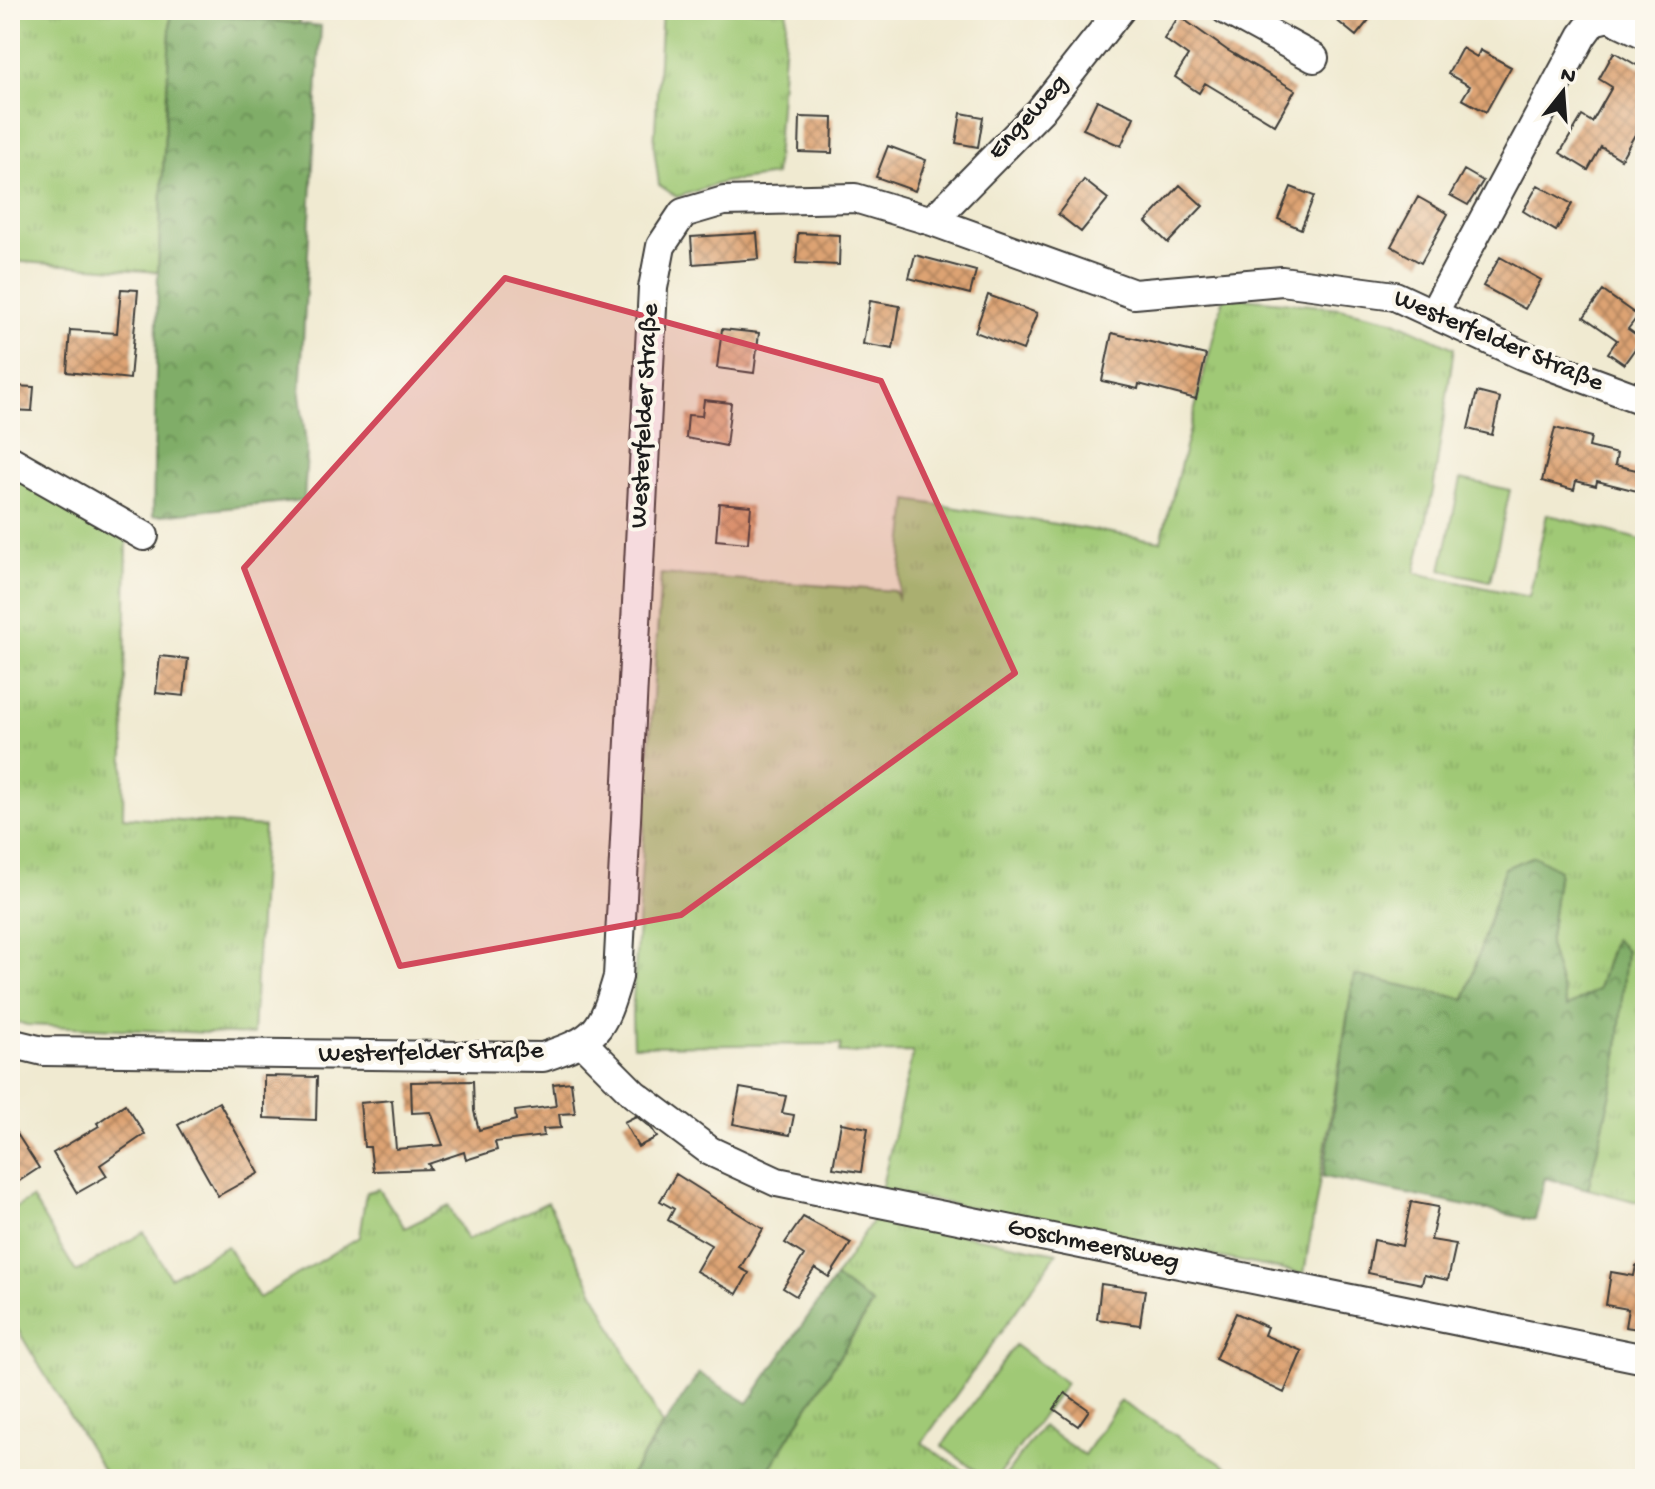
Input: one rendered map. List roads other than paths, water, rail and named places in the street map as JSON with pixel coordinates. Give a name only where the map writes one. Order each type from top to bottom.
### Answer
[{"type":"street","name":"Engeweg","points":[[932,221],[1040,111],[1120,10]]},
{"type":"street","points":[[1226,10],[1314,58]]},
{"type":"street","points":[[1433,314],[1582,36],[1593,21],[1609,17],[1645,34]]},
{"type":"street","name":"Westerfelder Straße","points":[[10,1043],[43,1051],[543,1057],[583,1043],[606,1018],[618,977],[653,288],[661,246],[683,213],[724,201],[855,198],[932,221],[1134,294],[1282,281],[1395,296],[1524,356],[1645,401]]},
{"type":"street","points":[[10,460],[144,536]]},
{"type":"street","name":"Goschmeersweg","points":[[583,1043],[634,1094],[710,1151],[777,1182],[1645,1359]]}]
